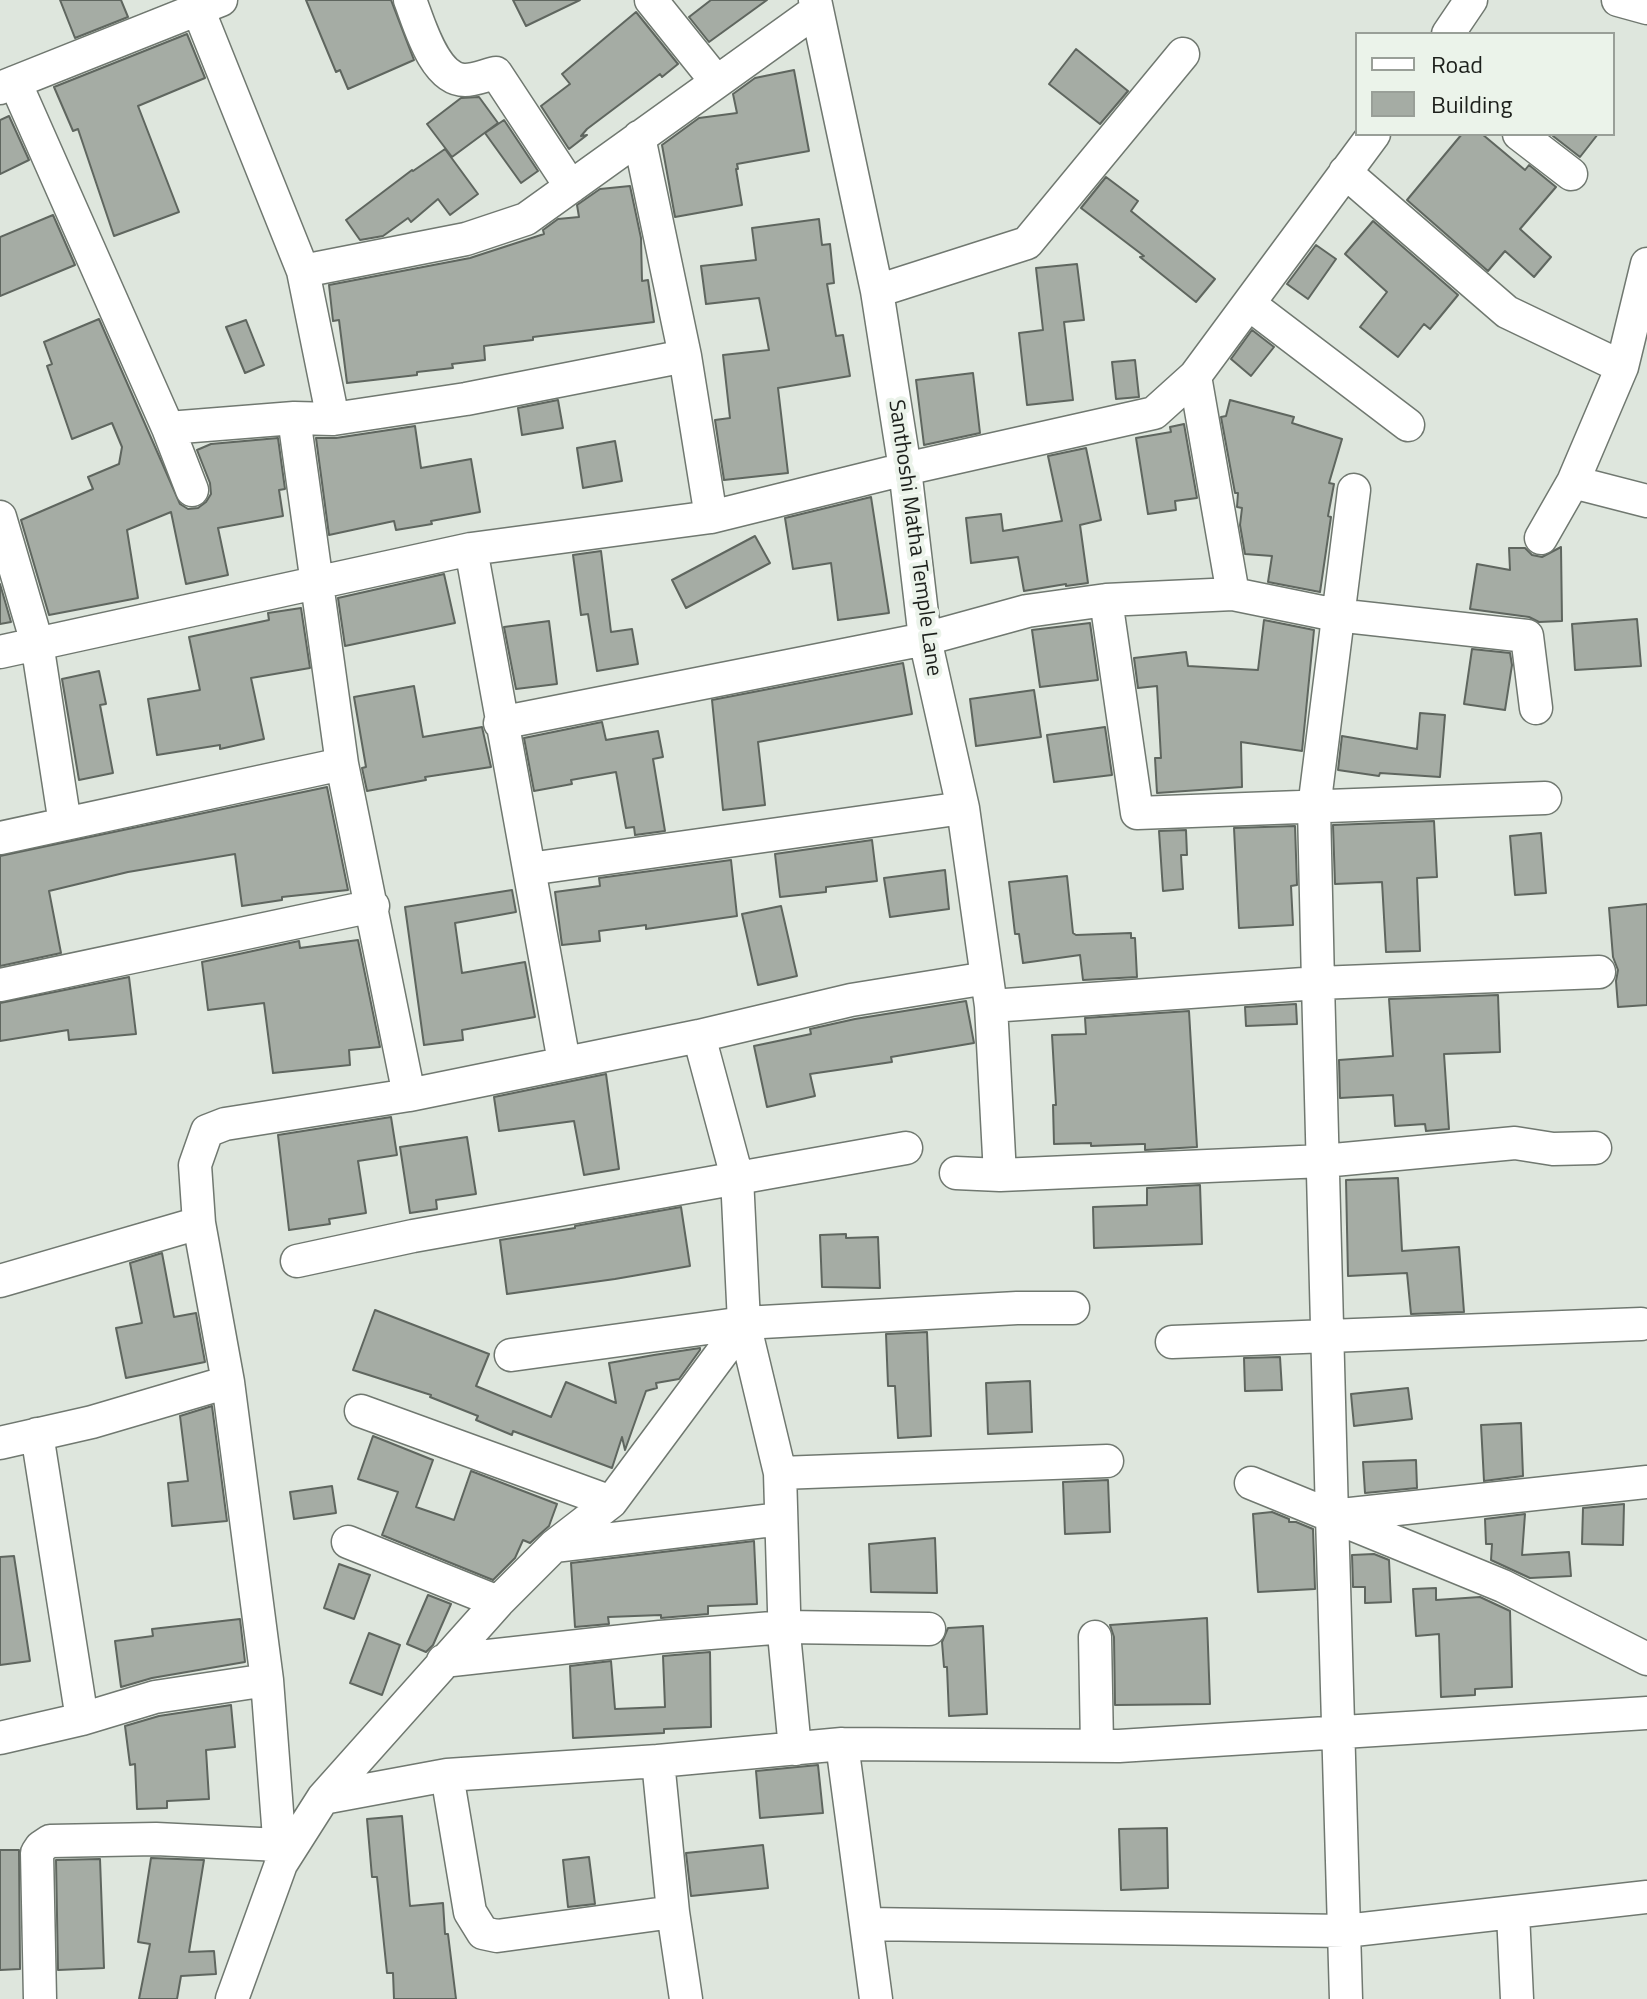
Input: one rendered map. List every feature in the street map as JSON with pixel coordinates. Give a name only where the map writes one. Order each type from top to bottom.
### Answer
[{"type":"street","points":[[410,0],[432,57],[454,77],[463,80],[496,73],[571,187]]},
{"type":"street","points":[[651,0],[716,81]]},
{"type":"street","points":[[1449,32],[1471,0]]},
{"type":"street","points":[[1618,0],[1647,8]]},
{"type":"street","points":[[192,490],[168,428],[7,85],[210,4],[303,271],[333,419]]},
{"type":"street","points":[[303,271],[466,239],[526,219],[816,5]]},
{"type":"street","name":"Santhoshi Matha Temple Lane","points":[[816,5],[877,291],[905,469],[925,639],[963,808],[989,992],[1000,1175]]},
{"type":"street","points":[[877,291],[1027,243],[1183,54]]},
{"type":"street","points":[[0,652],[471,549],[711,517],[1154,413],[1195,376],[1372,136]]},
{"type":"street","points":[[1522,136],[1571,174]]},
{"type":"street","points":[[639,137],[685,356],[711,517]]},
{"type":"street","points":[[1345,172],[1507,312],[1622,367]]},
{"type":"street","points":[[1541,538],[1573,482],[1622,367],[1647,264]]},
{"type":"street","points":[[1249,304],[1408,425]]},
{"type":"street","points":[[168,428],[294,418],[333,419],[466,399],[685,356]]},
{"type":"street","points":[[1195,376],[1200,390],[1233,594]]},
{"type":"street","points":[[294,418],[342,764],[409,1095]]},
{"type":"street","points":[[1573,482],[1647,501]]},
{"type":"street","points":[[1346,1999],[1314,808],[1354,490]]},
{"type":"street","points":[[0,517],[37,643],[65,824]]},
{"type":"street","points":[[471,549],[500,723],[564,1062]]},
{"type":"street","points":[[500,723],[925,639],[1027,611],[1106,600],[1233,594],[1336,615],[1527,636],[1536,708]]},
{"type":"street","points":[[1106,600],[1137,813],[1545,798]]},
{"type":"street","points":[[0,838],[342,764]]},
{"type":"street","points":[[529,869],[963,808]]},
{"type":"street","points":[[0,985],[373,906]]},
{"type":"street","points":[[280,1855],[267,1680],[228,1382],[199,1223],[195,1165],[207,1131],[225,1124],[409,1095],[699,1036],[851,1000],[989,992],[1599,972]]},
{"type":"street","points":[[699,1036],[737,1177],[744,1323],[780,1473],[785,1627],[795,1749]]},
{"type":"street","points":[[956,1173],[1000,1175],[1323,1161],[1515,1143],[1553,1149],[1595,1148]]},
{"type":"street","points":[[297,1261],[413,1236],[906,1148]]},
{"type":"street","points":[[0,1281],[199,1223]]},
{"type":"street","points":[[511,1355],[744,1323],[1003,1308],[1073,1308]]},
{"type":"street","points":[[232,1999],[280,1855],[323,1798],[498,1602],[554,1546],[611,1502],[744,1323]]},
{"type":"street","points":[[1172,1342],[1641,1324]]},
{"type":"street","points":[[0,1443],[92,1422],[228,1382]]},
{"type":"street","points":[[361,1411],[611,1502]]},
{"type":"street","points":[[37,1434],[82,1719]]},
{"type":"street","points":[[780,1473],[1107,1461]]},
{"type":"street","points":[[1332,1516],[1647,1482]]},
{"type":"street","points":[[1251,1483],[1503,1586],[1647,1659]]},
{"type":"street","points":[[554,1546],[781,1519]]},
{"type":"street","points":[[348,1542],[498,1602]]},
{"type":"street","points":[[443,1661],[660,1637],[785,1627],[929,1629]]},
{"type":"street","points":[[1095,1637],[1097,1746]]},
{"type":"street","points":[[0,1738],[82,1719],[155,1697],[267,1680]]},
{"type":"street","points":[[323,1798],[447,1775],[658,1761],[842,1744],[1097,1746],[1647,1713]]},
{"type":"street","points":[[842,1744],[876,1999]]},
{"type":"street","points":[[658,1761],[673,1912],[686,1999]]},
{"type":"street","points":[[447,1775],[470,1912],[483,1933],[497,1936],[673,1912]]},
{"type":"street","points":[[40,1999],[37,1853],[44,1844],[50,1841],[156,1839],[280,1855]]},
{"type":"street","points":[[866,1924],[1345,1931],[1647,1897]]},
{"type":"street","points":[[1513,1913],[1517,1999]]},
{"type":"building","points":[[60,0],[121,0],[128,17],[75,38]]},
{"type":"building","points":[[306,0],[391,0],[414,60],[348,89],[340,70],[336,72]]},
{"type":"building","points":[[513,0],[580,0],[526,26]]},
{"type":"building","points":[[711,0],[767,0],[709,42],[689,17]]},
{"type":"building","points":[[636,12],[678,64],[587,129],[581,136],[587,135],[569,149],[541,106],[570,84],[562,74]]},
{"type":"building","points":[[187,34],[205,78],[138,106],[179,212],[114,236],[78,129],[73,131],[54,87]]},
{"type":"building","points":[[1076,49],[1128,91],[1100,124],[1049,84]]},
{"type":"building","points":[[794,70],[809,151],[737,164],[742,205],[675,217],[662,145],[699,118],[737,113],[733,94],[755,78]]},
{"type":"building","points":[[479,97],[498,123],[452,157],[427,124],[461,98]]},
{"type":"building","points":[[9,116],[29,160],[0,174],[0,120]]},
{"type":"building","points":[[504,120],[538,171],[521,183],[485,133]]},
{"type":"building","points":[[1460,136],[1484,136],[1525,170],[1529,165],[1556,187],[1520,229],[1551,257],[1534,277],[1505,251],[1488,271],[1407,200]]},
{"type":"building","points":[[1553,136],[1596,136],[1580,157]]},
{"type":"building","points":[[445,149],[478,194],[450,215],[438,199],[411,222],[408,218],[383,236],[360,240],[346,220]]},
{"type":"building","points":[[1106,177],[1138,201],[1131,211],[1215,279],[1196,302],[1140,257],[1144,256],[1081,208]]},
{"type":"building","points":[[630,186],[641,238],[642,281],[648,280],[654,322],[484,346],[485,360],[452,364],[453,368],[417,372],[417,375],[347,383],[339,320],[333,321],[329,285],[470,258],[544,234],[543,230],[558,219],[579,217],[577,205],[600,189]]},
{"type":"building","points":[[53,215],[75,265],[0,296],[0,237]]},
{"type":"building","points":[[819,219],[822,245],[830,244],[834,283],[827,284],[836,336],[843,335],[850,376],[778,388],[788,473],[724,480],[715,420],[730,418],[723,355],[769,350],[759,298],[706,304],[701,266],[756,260],[752,228]]},
{"type":"building","points":[[1373,221],[1458,295],[1430,329],[1424,324],[1398,357],[1360,327],[1387,292],[1345,254]]},
{"type":"building","points":[[1316,245],[1336,259],[1308,299],[1287,284]]},
{"type":"building","points":[[1077,264],[1084,320],[1064,322],[1073,400],[1027,405],[1019,333],[1043,330],[1036,268]]},
{"type":"building","points":[[99,319],[180,504],[188,509],[198,508],[211,494],[197,450],[211,444],[278,438],[285,489],[279,490],[283,516],[218,528],[228,575],[186,584],[171,512],[127,530],[138,598],[49,615],[21,520],[93,489],[88,477],[119,464],[122,447],[112,423],[72,439],[47,366],[52,364],[44,342]]},
{"type":"building","points":[[246,320],[264,365],[245,373],[226,327]]},
{"type":"building","points":[[1252,330],[1274,347],[1251,376],[1231,359]]},
{"type":"building","points":[[1135,360],[1139,397],[1116,399],[1112,362]]},
{"type":"building","points":[[973,373],[980,433],[924,445],[916,380]]},
{"type":"building","points":[[558,400],[563,428],[522,435],[518,408]]},
{"type":"building","points":[[1230,400],[1294,417],[1292,423],[1342,439],[1329,483],[1334,484],[1320,592],[1268,582],[1272,556],[1245,554],[1240,525],[1242,508],[1237,507],[1238,493],[1235,493],[1221,417],[1226,416]]},
{"type":"building","points":[[1184,424],[1197,498],[1175,501],[1176,510],[1148,514],[1136,438],[1171,432],[1170,427]]},
{"type":"building","points":[[415,426],[421,468],[471,459],[480,512],[396,530],[394,521],[329,535],[316,438],[336,438]]},
{"type":"building","points":[[615,441],[622,481],[583,488],[577,448]]},
{"type":"building","points":[[1086,448],[1101,520],[1080,525],[1088,583],[1024,591],[1018,557],[971,563],[966,518],[1001,514],[1003,531],[1062,521],[1048,456]]},
{"type":"building","points":[[871,497],[889,613],[838,620],[831,563],[793,569],[785,518]]},
{"type":"building","points":[[755,536],[770,563],[686,608],[672,580]]},
{"type":"building","points":[[1561,547],[1562,621],[1539,622],[1529,617],[1470,609],[1477,564],[1510,570],[1509,548],[1525,548],[1532,555],[1542,557]]},
{"type":"building","points":[[601,551],[611,632],[632,629],[638,664],[597,671],[588,614],[581,615],[573,555]]},
{"type":"building","points":[[444,574],[455,623],[345,646],[338,598]]},
{"type":"building","points":[[0,584],[11,622],[0,624]]},
{"type":"building","points":[[301,608],[310,668],[251,678],[264,739],[220,749],[220,745],[157,755],[148,699],[200,690],[189,637],[269,620],[268,613]]},
{"type":"building","points":[[1637,619],[1641,666],[1575,670],[1572,624]]},
{"type":"building","points":[[1264,620],[1314,630],[1302,751],[1241,742],[1242,787],[1157,793],[1155,758],[1161,758],[1157,686],[1138,688],[1134,658],[1186,652],[1188,666],[1258,670]]},
{"type":"building","points":[[549,621],[557,684],[516,689],[504,627]]},
{"type":"building","points":[[1090,623],[1098,680],[1040,687],[1032,630]]},
{"type":"building","points":[[1472,649],[1510,653],[1512,665],[1505,710],[1464,704]]},
{"type":"building","points":[[903,663],[912,714],[758,742],[765,805],[723,810],[712,700]]},
{"type":"building","points":[[99,671],[106,704],[100,705],[113,773],[79,780],[62,679]]},
{"type":"building","points":[[414,686],[423,737],[482,727],[491,767],[425,777],[426,780],[367,791],[354,697]]},
{"type":"building","points":[[1034,690],[1041,737],[976,746],[970,699]]},
{"type":"building","points":[[1420,713],[1445,715],[1440,777],[1380,773],[1379,776],[1338,770],[1342,736],[1417,749]]},
{"type":"building","points":[[602,722],[606,740],[658,731],[663,757],[653,759],[665,831],[635,835],[634,827],[626,828],[616,772],[534,791],[524,738]]},
{"type":"building","points":[[1105,727],[1112,775],[1054,782],[1047,735]]},
{"type":"building","points":[[327,787],[348,890],[282,897],[282,900],[242,906],[235,854],[128,872],[49,891],[61,953],[0,966],[0,856]]},
{"type":"building","points":[[1434,821],[1437,877],[1417,878],[1420,951],[1386,952],[1382,882],[1335,884],[1333,825]]},
{"type":"building","points":[[1295,826],[1297,885],[1291,886],[1293,925],[1239,928],[1234,828]]},
{"type":"building","points":[[1186,830],[1187,855],[1181,855],[1183,889],[1163,891],[1159,831]]},
{"type":"building","points":[[1541,833],[1546,893],[1515,895],[1510,836]]},
{"type":"building","points":[[872,840],[877,881],[826,887],[826,892],[780,897],[775,854]]},
{"type":"building","points":[[731,860],[737,916],[646,929],[646,925],[599,931],[600,941],[562,945],[555,892],[600,886],[599,878]]},
{"type":"building","points":[[945,870],[949,909],[890,917],[884,878]]},
{"type":"building","points":[[1067,876],[1073,933],[1131,933],[1131,938],[1135,938],[1137,977],[1083,980],[1080,955],[1023,963],[1019,934],[1015,934],[1009,882]]},
{"type":"building","points":[[512,890],[516,912],[455,923],[462,973],[525,962],[535,1017],[462,1030],[463,1040],[424,1045],[405,907]]},
{"type":"building","points":[[1647,904],[1647,1005],[1618,1007],[1618,970],[1613,957],[1609,908]]},
{"type":"building","points":[[781,906],[797,976],[758,985],[742,914]]},
{"type":"building","points":[[358,940],[380,1047],[349,1050],[350,1065],[273,1073],[264,1003],[208,1010],[202,962],[299,941],[300,948]]},
{"type":"building","points":[[129,977],[136,1034],[69,1040],[68,1030],[0,1041],[0,1003]]},
{"type":"building","points":[[1498,995],[1500,1052],[1444,1054],[1449,1129],[1426,1131],[1425,1124],[1395,1126],[1393,1095],[1340,1098],[1339,1060],[1393,1056],[1389,999]]},
{"type":"building","points":[[966,1001],[974,1043],[891,1057],[892,1062],[810,1074],[815,1096],[767,1107],[754,1046],[811,1034],[810,1029],[855,1019]]},
{"type":"building","points":[[1296,1004],[1297,1024],[1246,1026],[1245,1007]]},
{"type":"building","points":[[1189,1011],[1197,1147],[1145,1150],[1145,1144],[1054,1144],[1053,1105],[1056,1105],[1052,1035],[1086,1034],[1085,1018]]},
{"type":"building","points":[[606,1074],[619,1169],[584,1175],[574,1121],[499,1131],[494,1097]]},
{"type":"building","points":[[391,1117],[397,1155],[358,1161],[366,1213],[329,1219],[330,1224],[289,1230],[278,1135]]},
{"type":"building","points":[[467,1137],[476,1194],[436,1200],[437,1209],[410,1213],[400,1147]]},
{"type":"building","points":[[1398,1178],[1402,1251],[1459,1247],[1464,1312],[1411,1314],[1407,1273],[1348,1276],[1346,1180]]},
{"type":"building","points":[[1200,1185],[1202,1244],[1094,1248],[1093,1207],[1147,1205],[1147,1188]]},
{"type":"building","points":[[681,1207],[690,1266],[507,1294],[500,1240]]},
{"type":"building","points":[[846,1234],[846,1238],[878,1237],[880,1288],[822,1287],[820,1235]]},
{"type":"building","points":[[162,1253],[174,1317],[196,1313],[205,1362],[126,1378],[116,1328],[142,1323],[130,1263]]},
{"type":"building","points":[[375,1310],[489,1354],[476,1386],[551,1417],[566,1382],[616,1403],[609,1363],[700,1350],[679,1379],[656,1383],[657,1388],[646,1391],[625,1450],[622,1437],[612,1468],[513,1431],[512,1435],[476,1420],[478,1416],[431,1395],[353,1370]]},
{"type":"building","points":[[927,1332],[931,1436],[898,1438],[895,1386],[888,1386],[886,1334]]},
{"type":"building","points":[[1280,1357],[1282,1390],[1245,1391],[1244,1358]]},
{"type":"building","points":[[1030,1381],[1032,1432],[988,1434],[986,1383]]},
{"type":"building","points":[[1408,1388],[1412,1419],[1354,1426],[1351,1394]]},
{"type":"building","points":[[212,1406],[227,1521],[172,1526],[168,1483],[188,1481],[180,1416]]},
{"type":"building","points":[[1521,1423],[1523,1476],[1484,1481],[1481,1425]]},
{"type":"building","points":[[373,1436],[433,1460],[416,1507],[454,1520],[471,1471],[557,1504],[549,1526],[530,1543],[523,1540],[515,1558],[493,1580],[382,1535],[398,1492],[358,1479]]},
{"type":"building","points":[[1416,1460],[1417,1488],[1365,1493],[1363,1462]]},
{"type":"building","points":[[1108,1480],[1110,1532],[1065,1534],[1063,1482]]},
{"type":"building","points":[[332,1486],[336,1513],[294,1519],[290,1492]]},
{"type":"building","points":[[1624,1504],[1623,1545],[1582,1544],[1583,1508]]},
{"type":"building","points":[[1272,1512],[1289,1519],[1289,1522],[1313,1529],[1315,1589],[1258,1592],[1253,1514]]},
{"type":"building","points":[[1525,1514],[1522,1555],[1569,1552],[1571,1576],[1530,1578],[1491,1560],[1492,1544],[1486,1544],[1485,1519]]},
{"type":"building","points":[[935,1538],[937,1593],[871,1592],[869,1544]]},
{"type":"building","points":[[754,1541],[757,1604],[708,1606],[708,1614],[661,1618],[661,1615],[608,1617],[609,1624],[575,1627],[571,1563]]},
{"type":"building","points":[[1374,1554],[1389,1560],[1391,1602],[1365,1603],[1365,1587],[1353,1587],[1352,1555]]},
{"type":"building","points":[[14,1556],[30,1661],[0,1665],[0,1557]]},
{"type":"building","points":[[339,1564],[370,1575],[354,1619],[324,1608]]},
{"type":"building","points":[[1436,1588],[1436,1600],[1480,1597],[1510,1611],[1512,1687],[1475,1689],[1475,1695],[1441,1697],[1439,1634],[1416,1636],[1413,1589]]},
{"type":"building","points":[[428,1595],[451,1604],[433,1645],[426,1652],[407,1644]]},
{"type":"building","points":[[1207,1618],[1210,1704],[1115,1705],[1114,1637],[1110,1625]]},
{"type":"building","points":[[240,1619],[245,1662],[152,1678],[121,1687],[115,1641],[153,1636],[152,1629]]},
{"type":"building","points":[[983,1626],[987,1714],[949,1716],[947,1667],[944,1667],[942,1642],[948,1628]]},
{"type":"building","points":[[369,1633],[400,1645],[382,1695],[350,1683]]},
{"type":"building","points":[[710,1652],[711,1727],[573,1738],[570,1666],[611,1661],[615,1709],[665,1707],[663,1656]]},
{"type":"building","points":[[231,1705],[235,1747],[206,1750],[209,1799],[167,1801],[167,1808],[137,1809],[135,1764],[130,1765],[125,1726],[159,1716]]},
{"type":"building","points":[[818,1765],[823,1813],[760,1818],[756,1771]]},
{"type":"building","points":[[402,1816],[410,1906],[443,1903],[456,1999],[394,1999],[393,1973],[387,1973],[377,1877],[372,1877],[367,1819]]},
{"type":"building","points":[[1167,1828],[1168,1888],[1121,1890],[1119,1829]]},
{"type":"building","points":[[763,1845],[768,1888],[691,1896],[686,1853]]},
{"type":"building","points":[[0,1850],[19,1850],[20,1969],[0,1970]]},
{"type":"building","points":[[589,1857],[595,1904],[568,1907],[563,1860]]},
{"type":"building","points":[[151,1858],[204,1860],[189,1952],[214,1951],[216,1974],[181,1976],[177,1999],[139,1999],[150,1944],[138,1942]]},
{"type":"building","points":[[100,1859],[104,1968],[58,1970],[56,1860]]}]
